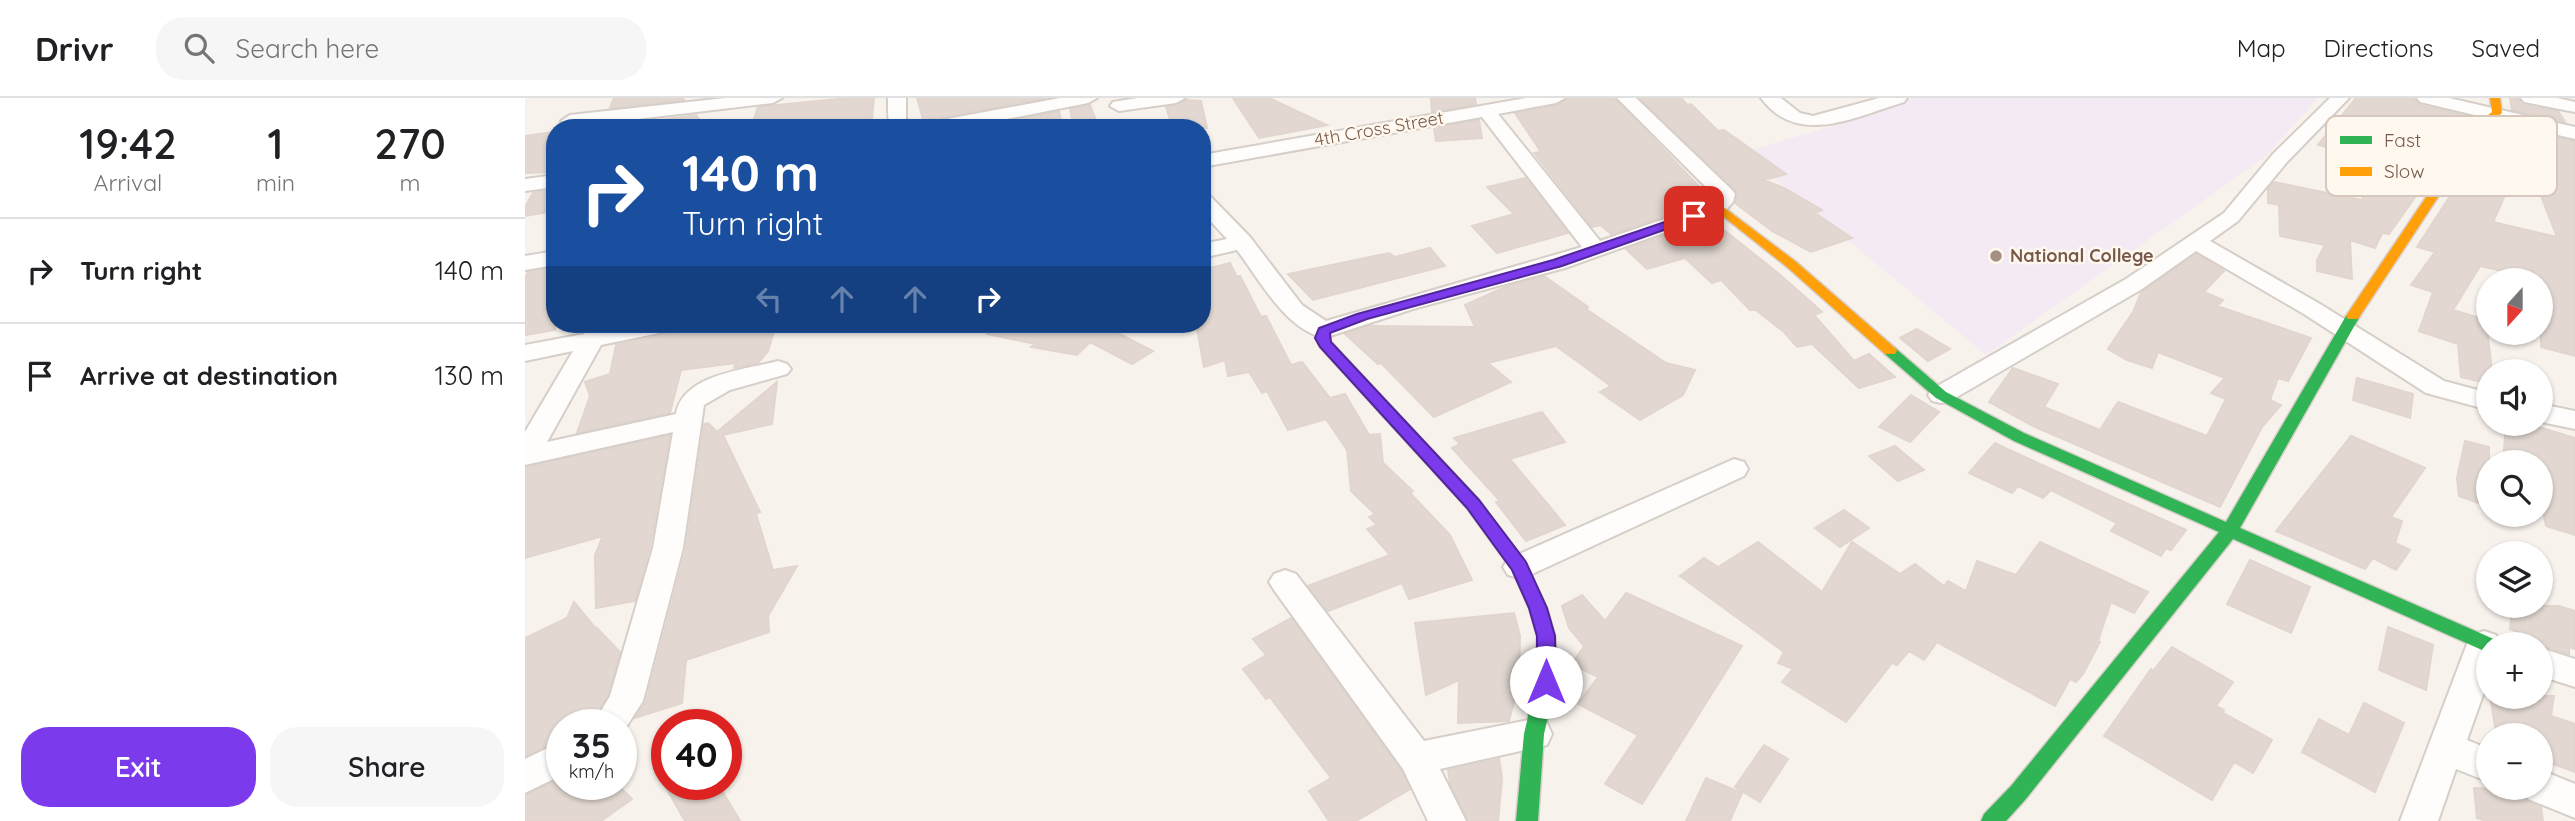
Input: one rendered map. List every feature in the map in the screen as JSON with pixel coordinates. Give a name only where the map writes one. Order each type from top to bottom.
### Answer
[{"type":"street","points":[[594,119],[736,107],[773,98]]},
{"type":"street","points":[[897,98],[897,119]]},
{"type":"street","points":[[978,119],[1089,98]]},
{"type":"street","points":[[1122,108],[1177,98]]},
{"type":"street","name":"4th Cross Street","points":[[1211,158],[1556,98]]},
{"type":"street","points":[[1527,821],[1534,734],[1546,682],[1546,636],[1538,608],[1519,567],[1473,504],[1322,338],[1324,331],[1341,323],[1596,250],[1719,207],[1725,194],[1626,98]]},
{"type":"street","points":[[1770,98],[1794,120],[1809,123],[1898,98]]},
{"type":"street","points":[[1941,395],[2134,284],[2231,217],[2280,158],[2340,98]]},
{"type":"street","points":[[2426,98],[2496,106],[2526,116]]},
{"type":"street","points":[[2530,98],[2575,107]]},
{"type":"street","points":[[1486,110],[1596,250]]},
{"type":"street","points":[[2557,126],[2575,132]]},
{"type":"street","points":[[525,185],[546,182]]},
{"type":"street","points":[[1992,821],[2018,793],[2229,532],[2356,310],[2432,196]]},
{"type":"street","points":[[1719,207],[1791,264],[1941,395],[2019,437],[2476,641]]},
{"type":"street","points":[[1211,208],[1243,242],[1293,310],[1324,331]]},
{"type":"street","points":[[1211,249],[1243,242]]},
{"type":"street","points":[[2195,242],[2312,309],[2435,387],[2476,398]]},
{"type":"street","points":[[525,262],[546,259]]},
{"type":"street","points":[[525,353],[595,333]]},
{"type":"street","points":[[525,456],[597,333]]},
{"type":"street","points":[[621,709],[627,701],[668,548],[691,402],[701,392],[778,369]]},
{"type":"street","points":[[2553,415],[2575,420]]},
{"type":"street","points":[[525,456],[688,420]]},
{"type":"street","points":[[1519,567],[1734,469]]},
{"type":"street","points":[[1285,582],[1416,758],[1447,821]]},
{"type":"street","points":[[2553,666],[2575,673]]},
{"type":"street","points":[[2419,821],[2476,671]]},
{"type":"street","points":[[1416,758],[1534,734]]},
{"type":"street","points":[[2446,748],[2476,761]]},
{"type":"street","points":[[525,778],[546,766]]},
{"type":"street","points":[[2553,792],[2575,801]]},
{"type":"shaded area","name":"National College","points":[[1913,98],[2318,98],[2265,157],[1986,355],[1743,153]]},
{"type":"building","points":[[614,98],[683,98],[684,100],[610,108]]},
{"type":"building","points":[[874,98],[872,119],[754,119],[758,107]]},
{"type":"building","points":[[917,98],[1046,98],[931,119],[923,119]]},
{"type":"building","points":[[1233,98],[1269,98],[1327,125],[1259,138]]},
{"type":"building","points":[[1431,98],[1475,98],[1476,104],[1432,112]]},
{"type":"building","points":[[1567,98],[1614,98],[1710,198],[1704,203],[1611,234],[1601,225],[1592,227],[1534,153],[1541,152],[1515,113],[1556,106]]},
{"type":"building","points":[[1640,98],[1681,98],[1687,105],[1691,104],[1718,131],[1724,130],[1786,174],[1764,180],[1822,210],[1815,213],[1852,238],[1811,252],[1772,231],[1735,203],[1738,195],[1734,188]]},
{"type":"building","points":[[2356,98],[2414,98],[2419,105],[2468,116],[2341,116]]},
{"type":"building","points":[[2510,98],[2518,98],[2523,105],[2558,111],[2565,122],[2557,120],[2557,116],[2538,116],[2512,110]]},
{"type":"building","points":[[1186,100],[1201,101],[1205,119],[1170,119],[1166,107]]},
{"type":"building","points":[[1090,105],[1095,119],[1072,119],[1070,109]]},
{"type":"building","points":[[1059,111],[1061,119],[1020,119]]},
{"type":"building","points":[[696,115],[699,119],[667,119]]},
{"type":"building","points":[[1479,120],[1482,138],[1436,141],[1434,128]]},
{"type":"building","points":[[546,133],[546,172],[525,173],[525,136]]},
{"type":"building","points":[[2326,135],[2326,147],[2318,145]]},
{"type":"building","points":[[2557,137],[2575,141],[2575,356],[2541,347],[2553,345],[2553,268],[2480,266],[2476,268],[2476,273],[2453,310],[2476,317],[2476,345],[2489,345],[2491,359],[2476,359],[2476,381],[2461,377],[2458,344],[2419,331],[2433,292],[2411,285],[2435,252],[2417,247],[2450,196],[2505,196],[2493,222],[2557,237],[2541,196],[2557,196]]},
{"type":"building","points":[[1525,178],[1568,233],[1497,253],[1472,226],[1514,214],[1487,187]]},
{"type":"building","points":[[2274,182],[2326,193],[2326,196],[2362,200],[2363,196],[2416,196],[2389,234],[2382,233],[2375,248],[2350,240],[2352,279],[2317,271],[2317,260],[2325,245],[2280,236],[2279,205],[2268,203],[2268,189]]},
{"type":"building","points":[[546,191],[546,212],[525,216],[525,207],[533,193]]},
{"type":"building","points":[[1710,219],[1822,312],[1814,315],[1854,361],[1869,354],[1895,377],[1859,388],[1812,344],[1797,347],[1784,332],[1756,310],[1750,310],[1721,280],[1712,283],[1685,258],[1647,269],[1626,249]]},
{"type":"building","points":[[1430,248],[1445,266],[1313,300],[1288,274],[1389,253],[1395,257]]},
{"type":"building","points":[[2196,254],[2224,271],[2204,292],[2223,300],[2217,306],[2311,338],[2288,381],[2278,378],[2270,400],[2281,405],[2262,427],[2220,507],[2033,426],[1989,402],[2013,368],[2058,384],[2044,407],[2100,430],[2118,402],[2207,436],[2226,399],[2211,393],[2225,378],[2158,352],[2152,368],[2127,360],[2108,349],[2133,312],[2141,293]]},
{"type":"building","points":[[1230,263],[1237,277],[1240,276],[1261,317],[1266,316],[1291,365],[1302,362],[1330,398],[1345,394],[1369,435],[1380,434],[1383,463],[1413,491],[1410,493],[1450,535],[1472,580],[1409,599],[1402,583],[1328,611],[1308,586],[1390,555],[1367,529],[1377,525],[1369,517],[1375,514],[1351,491],[1347,450],[1326,419],[1288,430],[1267,391],[1262,393],[1249,372],[1228,376],[1225,360],[1204,367],[1198,333],[1211,333],[1211,268]]},
{"type":"building","points":[[546,269],[546,332],[525,335],[525,278],[528,272]]},
{"type":"building","points":[[1544,276],[1588,307],[1586,309],[1666,363],[1695,370],[1683,395],[1640,420],[1600,392],[1611,386],[1556,346],[1488,363],[1511,382],[1434,417],[1381,363],[1378,364],[1345,334],[1369,326],[1475,327],[1465,305],[1505,287]]},
{"type":"building","points":[[1917,329],[1950,349],[1928,361],[1900,338]]},
{"type":"building","points":[[675,333],[773,333],[768,351],[758,363],[734,368],[736,363],[681,370],[670,413],[577,433],[590,396],[585,382],[610,374],[616,345]]},
{"type":"building","points":[[1118,333],[1153,351],[1132,364],[1090,342],[1077,355],[1031,347],[1035,344],[987,334]]},
{"type":"building","points":[[2357,378],[2413,394],[2410,418],[2353,400]]},
{"type":"building","points":[[777,382],[772,424],[723,435],[760,512],[756,514],[773,570],[797,566],[768,616],[769,632],[686,660],[682,703],[663,709],[651,709],[651,713],[637,717],[646,702],[686,549],[704,424],[708,423],[717,432]]},
{"type":"building","points":[[1911,395],[1939,412],[1910,442],[1879,427]]},
{"type":"building","points":[[1542,412],[1565,442],[1510,459],[1565,525],[1526,541],[1496,502],[1500,501],[1452,448],[1460,444],[1454,438]]},
{"type":"building","points":[[2553,431],[2575,438],[2575,535],[2549,527],[2553,527],[2553,450],[2504,450],[2505,436],[2553,436]]},
{"type":"building","points":[[670,435],[650,547],[635,601],[596,608],[595,555],[603,536],[525,558],[525,467]]},
{"type":"building","points":[[2351,436],[2425,468],[2391,517],[2402,521],[2395,543],[2410,550],[2396,570],[2373,558],[2365,569],[2276,531]]},
{"type":"building","points":[[2465,441],[2489,447],[2489,450],[2476,450],[2476,502],[2459,496],[2457,478]]},
{"type":"building","points":[[1995,443],[2186,530],[2171,550],[2166,548],[2161,556],[2111,531],[2117,523],[2051,490],[2043,498],[2018,486],[2012,493],[1969,473]]},
{"type":"building","points":[[1895,446],[1924,470],[1898,481],[1869,456]]},
{"type":"building","points":[[1844,510],[1869,528],[1840,547],[1815,528]]},
{"type":"building","points":[[1758,542],[1822,592],[1852,542],[1900,574],[1915,564],[1944,586],[1948,581],[1966,591],[1977,561],[2016,575],[2040,542],[2148,592],[2134,613],[2111,602],[2098,641],[2100,642],[2083,674],[2076,682],[2070,679],[2055,706],[1937,642],[1924,660],[1909,651],[1897,665],[1892,663],[1846,722],[1782,682],[1793,669],[1778,663],[1784,652],[1680,576],[1704,558],[1718,567]]},
{"type":"building","points":[[2250,560],[2310,587],[2291,633],[2227,604]]},
{"type":"building","points":[[1626,593],[1742,646],[1642,804],[1605,784],[1638,735],[1578,704],[1598,677],[1572,664],[1584,646],[1569,628],[1562,606],[1582,595],[1605,621]]},
{"type":"building","points":[[574,602],[620,652],[608,695],[599,709],[546,709],[546,746],[525,756],[525,638],[567,618]]},
{"type":"building","points":[[2553,606],[2559,606],[2575,611],[2575,649],[2569,647],[2569,654],[2553,649],[2553,632],[2518,632],[2510,629],[2511,618],[2553,618]]},
{"type":"building","points":[[1514,613],[1520,636],[1519,682],[1509,721],[1458,723],[1459,680],[1426,695],[1415,623]]},
{"type":"building","points":[[1291,618],[1401,770],[1410,789],[1356,821],[1329,821],[1309,791],[1331,778],[1270,697],[1266,699],[1243,669],[1266,655],[1253,639]]},
{"type":"building","points":[[2388,627],[2433,645],[2426,690],[2379,670]]},
{"type":"building","points":[[2172,647],[2233,682],[2216,706],[2224,710],[2223,713],[2272,740],[2253,773],[2234,762],[2212,800],[2104,736],[2151,669],[2153,671]]},
{"type":"building","points":[[2364,703],[2404,723],[2375,792],[2302,752],[2319,719],[2349,735]]},
{"type":"building","points":[[2492,709],[2552,709],[2551,716],[2575,724],[2575,772],[2553,764],[2553,723],[2494,723]]},
{"type":"building","points":[[1764,745],[1788,759],[1760,802],[1735,787]]},
{"type":"building","points":[[1499,759],[1502,778],[1498,821],[1468,821],[1450,783],[1448,770]]},
{"type":"building","points":[[1706,778],[1742,793],[1730,821],[1686,821]]},
{"type":"building","points":[[546,785],[546,800],[631,800],[601,821],[525,821],[525,795]]},
{"type":"building","points":[[2474,788],[2476,800],[2526,800],[2541,807],[2543,821],[2486,821],[2477,818]]},
{"type":"building","points":[[673,800],[728,800],[740,821],[685,821]]},
{"type":"traffic: fast","points":[[1992,821],[2018,793],[2229,532],[2353,316]]},
{"type":"traffic: fast","points":[[1324,331],[1322,338],[1325,344],[1473,504],[1519,567],[1538,608],[1546,636],[1546,682],[1534,734],[1527,821]]},
{"type":"traffic: fast","points":[[1890,351],[1941,395],[2019,437],[2476,639]]},
{"type":"traffic: slow","points":[[2493,116],[2497,113],[2495,98]]},
{"type":"traffic: slow","points":[[2353,316],[2433,196]]},
{"type":"traffic: slow","points":[[1718,207],[1791,264],[1890,351]]},
{"type":"place","name":"National College","points":[[1996,256]]},
{"type":"route","points":[[1546,682],[1546,636],[1538,608],[1519,567],[1473,504],[1325,344],[1322,338],[1324,331],[1332,326],[1430,297],[1557,263],[1694,216]]}]
